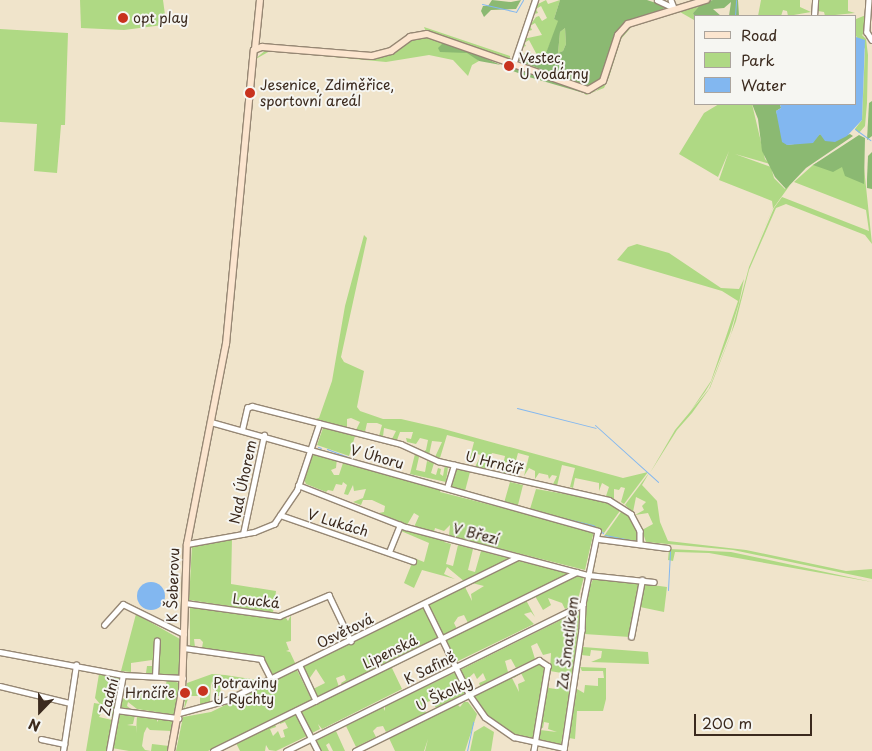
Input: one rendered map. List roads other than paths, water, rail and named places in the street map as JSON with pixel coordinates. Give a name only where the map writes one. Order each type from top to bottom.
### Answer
[{"type":"street","name":"K Šeberovu","points":[[171,751],[183,678],[187,544],[226,344],[248,82],[255,49],[260,0]]},
{"type":"street","points":[[513,65],[535,0]]},
{"type":"street","points":[[657,0],[674,8]]},
{"type":"street","points":[[671,0],[674,8]]},
{"type":"street","points":[[255,49],[262,46],[372,56],[391,51],[410,37],[427,34],[579,89],[594,89],[604,81],[623,28],[634,20],[706,0]]},
{"type":"street","points":[[814,15],[815,0]]},
{"type":"street","points":[[868,0],[871,40]]},
{"type":"street","name":"U Hrnčíř","points":[[242,430],[247,408],[252,406],[402,444],[427,458],[618,504],[635,521],[640,544]]},
{"type":"street","name":"V Úhoru","points":[[211,422],[311,448],[591,528],[598,531],[599,539]]},
{"type":"street","points":[[187,544],[268,528],[280,515],[298,485],[319,424]]},
{"type":"street","name":"Nad Úhorem","points":[[243,534],[264,435]]},
{"type":"street","points":[[446,488],[454,464]]},
{"type":"street","name":"V Březí","points":[[298,485],[400,525],[588,575],[654,582]]},
{"type":"street","name":"V Lukách","points":[[280,515],[286,520],[413,561]]},
{"type":"street","points":[[390,552],[400,525]]},
{"type":"street","points":[[599,539],[667,548]]},
{"type":"street","name":"Za Šmatlíkem","points":[[564,750],[582,630],[583,604],[588,575],[599,539]]},
{"type":"street","name":"Osvětová","points":[[116,710],[178,716],[213,706],[300,666],[518,557]]},
{"type":"street","name":"Lipenská","points":[[213,751],[576,572]]},
{"type":"street","points":[[631,637],[642,580]]},
{"type":"street","name":"Loucká","points":[[185,603],[279,616],[329,595],[351,640]]},
{"type":"street","points":[[104,625],[123,604],[184,634]]},
{"type":"street","points":[[425,604],[469,694],[480,712],[498,730],[535,743],[564,750]]},
{"type":"street","name":"K Safině","points":[[286,751],[583,604]]},
{"type":"street","points":[[155,676],[158,641]]},
{"type":"street","points":[[184,648],[261,659],[271,679]]},
{"type":"street","points":[[0,652],[123,675]]},
{"type":"street","name":"U Školky","points":[[355,751],[539,660],[544,660],[548,666],[535,743]]},
{"type":"street","points":[[63,751],[76,665]]},
{"type":"street","points":[[300,666],[316,700]]},
{"type":"street","name":"Zadní","points":[[109,751],[123,675],[183,678]]},
{"type":"street","points":[[0,687],[70,704]]},
{"type":"street","points":[[297,710],[318,751]]},
{"type":"street","points":[[41,739],[64,744]]},
{"type":"street","points":[[534,751],[535,743]]},
{"type":"water","points":[[857,37],[865,40],[862,120],[847,136],[835,142],[825,141],[820,134],[813,143],[787,145],[782,142],[776,111],[781,108],[780,105],[857,105]]},
{"type":"water","points":[[151,582],[161,586],[165,596],[161,606],[151,610],[141,606],[137,596],[141,586]]},
{"type":"waterway","points":[[482,4],[516,12],[523,0]]},
{"type":"waterway","points":[[735,15],[736,0]]},
{"type":"waterway","points":[[855,129],[870,140]]},
{"type":"waterway","points":[[517,408],[596,428]]},
{"type":"waterway","points":[[595,425],[658,482]]},
{"type":"waterway","points":[[327,449],[355,460]]},
{"type":"waterway","points":[[359,461],[392,470]]},
{"type":"waterway","points":[[399,472],[415,476]]},
{"type":"waterway","points":[[422,478],[441,484]]},
{"type":"waterway","points":[[546,514],[593,525],[603,533]]},
{"type":"waterway","points":[[605,535],[635,541]]},
{"type":"waterway","points":[[661,545],[670,546]]},
{"type":"waterway","points":[[668,590],[670,551]]},
{"type":"waterway","points":[[467,751],[473,722]]},
{"type":"place","name":"opt play","points":[[123,18]]},
{"type":"place","name":"Vestec, U vodárny","points":[[509,66]]},
{"type":"place","name":"Jesenice, Zdiměřice, sportovní areál","points":[[250,93]]},
{"type":"place","name":"Potraviny U Rychty","points":[[203,691]]},
{"type":"place","name":"Hrnčíře","points":[[185,693]]}]
